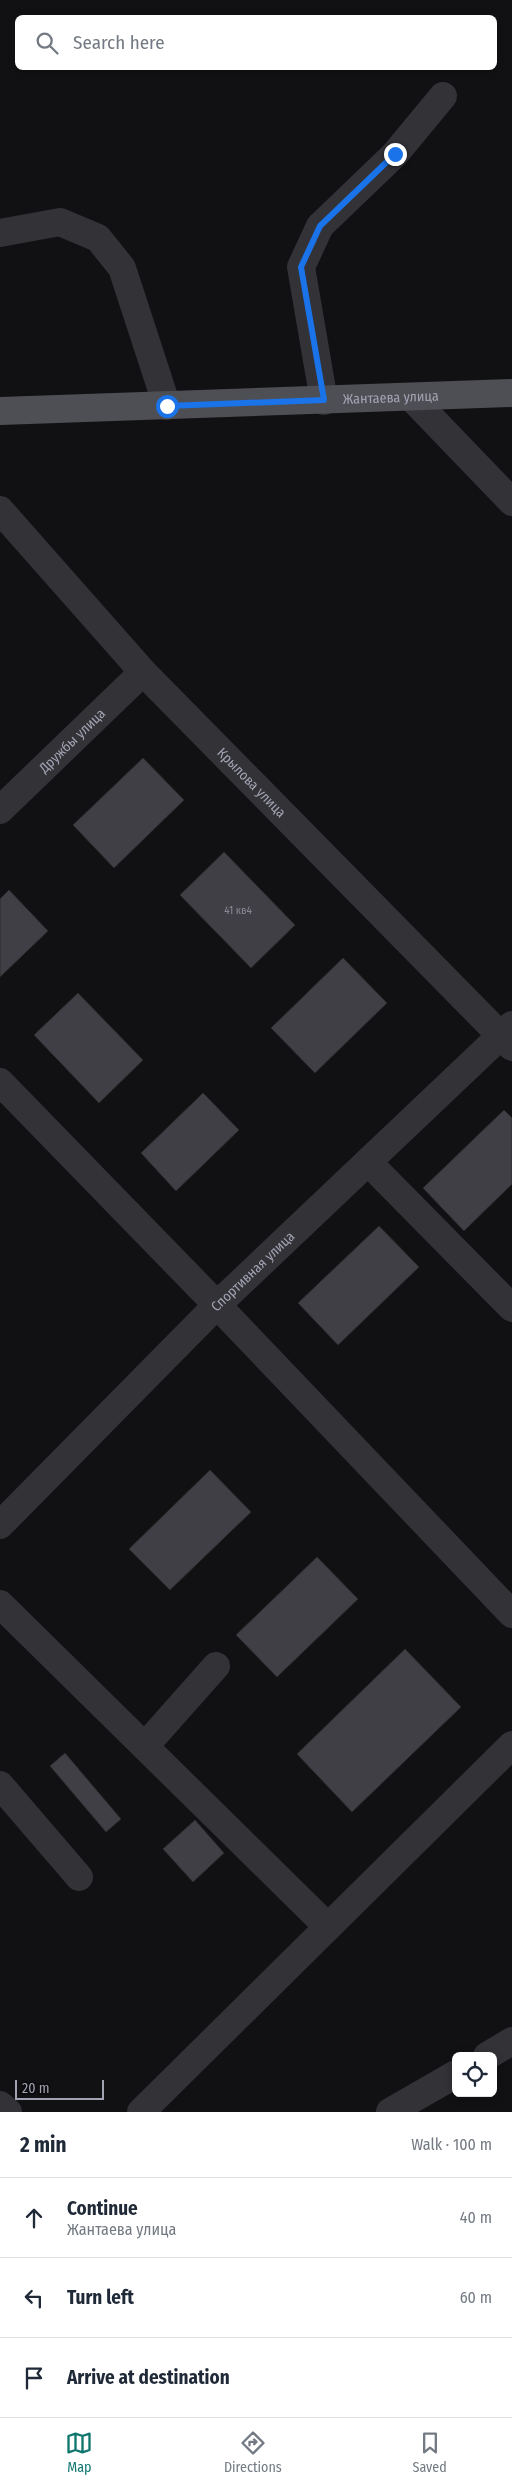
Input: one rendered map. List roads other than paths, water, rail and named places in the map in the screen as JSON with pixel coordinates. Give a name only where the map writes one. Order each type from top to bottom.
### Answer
[{"type":"main road","name":"Жантаева улица","points":[[0,411],[512,393]]},
{"type":"street","points":[[324,400],[301,267],[320,226],[395,154],[443,96]]},
{"type":"street","points":[[0,234],[60,222],[98,238],[122,268],[167,406]]},
{"type":"street","points":[[411,397],[512,502]]},
{"type":"street","name":"Крылова улица","points":[[0,510],[143,672],[508,1036]]},
{"type":"street","name":"Дружбы улица","points":[[0,810],[143,672]]},
{"type":"street","name":"Спортивная улица","points":[[0,1525],[218,1305],[368,1162],[508,1036]]},
{"type":"street","points":[[0,1082],[218,1305],[512,1614]]},
{"type":"street","points":[[368,1162],[512,1308]]},
{"type":"street","points":[[0,1604],[328,1927]]},
{"type":"street","points":[[144,1746],[216,1666]]},
{"type":"street","points":[[140,2112],[512,1745]]},
{"type":"street","points":[[0,1785],[79,1878]]},
{"type":"street","points":[[494,2052],[512,2041]]},
{"type":"street","points":[[390,2112],[452,2076]]},
{"type":"street","points":[[0,2105],[8,2112]]}]
